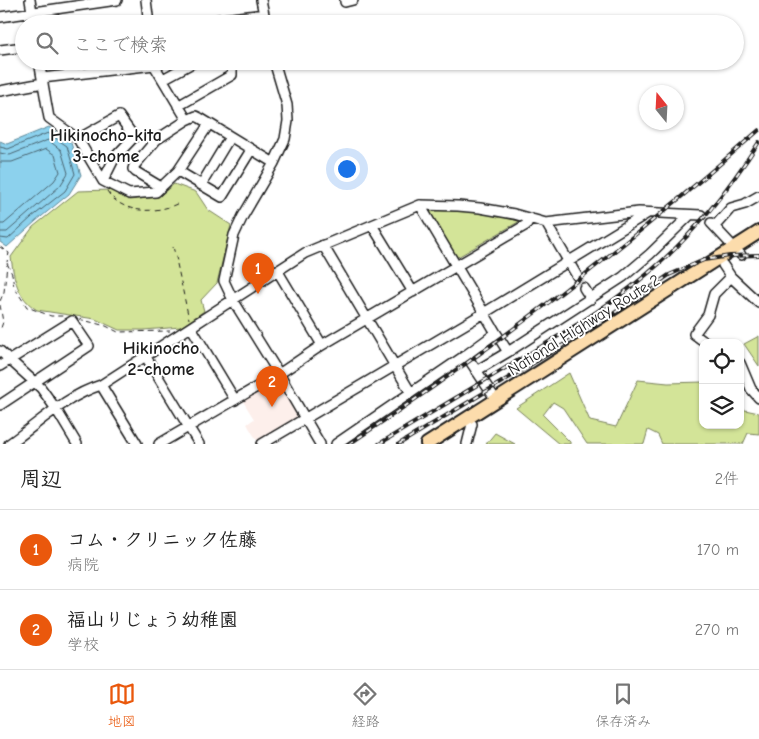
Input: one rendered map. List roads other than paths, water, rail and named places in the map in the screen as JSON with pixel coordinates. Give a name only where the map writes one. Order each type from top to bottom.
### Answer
[{"type":"highway","name":"National Highway Route 2","points":[[427,444],[758,239]]},
{"type":"highway","name":"National Highway Route 2","points":[[440,444],[723,265],[738,252]]},
{"type":"street","points":[[30,0],[32,15]]},
{"type":"street","points":[[0,17],[117,0]]},
{"type":"street","points":[[146,0],[148,15]]},
{"type":"street","points":[[256,15],[264,14],[261,0]]},
{"type":"street","points":[[345,0],[345,2],[353,0]]},
{"type":"street","points":[[0,50],[15,48]]},
{"type":"street","points":[[40,70],[49,118],[78,139],[103,181],[129,194],[156,192],[162,187],[178,171],[209,124]]},
{"type":"street","points":[[0,91],[42,81],[110,70]]},
{"type":"street","points":[[158,70],[187,120]]},
{"type":"street","points":[[163,79],[180,70]]},
{"type":"street","points":[[178,106],[232,75],[232,70]]},
{"type":"street","points":[[277,70],[287,105],[288,121],[285,138],[274,163],[234,235],[224,281],[233,300],[320,444]]},
{"type":"street","points":[[78,139],[119,116],[134,137],[115,157],[103,181]]},
{"type":"street","points":[[162,187],[136,172],[134,166],[156,140],[196,116],[274,163]]},
{"type":"street","points":[[201,185],[230,137]]},
{"type":"street","points":[[178,171],[222,197],[251,150]]},
{"type":"street","points":[[738,252],[713,224],[731,208],[759,196]]},
{"type":"street","points":[[420,205],[508,352]]},
{"type":"street","points":[[13,443],[56,409],[91,388],[101,385],[146,357],[276,270],[305,253],[420,205],[480,208],[514,214],[546,223],[639,212],[701,215]]},
{"type":"street","points":[[262,444],[484,313],[648,213]]},
{"type":"street","points":[[476,372],[623,277],[690,215]]},
{"type":"street","points":[[159,444],[279,374],[322,346],[526,224],[530,218]]},
{"type":"street","points":[[546,223],[576,276]]},
{"type":"street","points":[[372,224],[413,292]]},
{"type":"street","points":[[323,245],[411,393]]},
{"type":"street","points":[[723,265],[731,277],[759,303]]},
{"type":"street","points":[[276,270],[322,346]]},
{"type":"street","points":[[702,339],[694,334],[708,315],[714,294],[731,277]]},
{"type":"street","points":[[584,288],[591,299]]},
{"type":"street","points":[[0,366],[72,321],[89,346],[36,383],[0,405]]},
{"type":"street","points":[[191,326],[235,400]]},
{"type":"street","points":[[336,444],[496,333]]},
{"type":"street","points":[[0,351],[36,383],[56,409],[77,444]]},
{"type":"street","points":[[466,355],[496,400]]},
{"type":"street","points":[[146,357],[198,444]]},
{"type":"street","points":[[744,373],[751,390],[759,398]]},
{"type":"street","points":[[101,385],[137,444]]},
{"type":"street","points":[[467,444],[472,424]]},
{"type":"water","points":[[49,127],[71,143],[81,175],[69,194],[7,247],[0,242],[0,141],[7,144]]},
{"type":"tunnel","points":[[577,276],[584,288]]},
{"type":"railway","points":[[349,444],[456,371],[560,294],[661,214],[759,130]]},
{"type":"railway","points":[[379,444],[570,329],[644,277],[675,249],[702,220],[726,190],[759,142]]},
{"type":"railway","points":[[399,444],[603,321],[669,275],[704,260],[730,256],[759,255]]},
{"type":"place","name":"コム・クリニック佐藤","points":[[258,294]]},
{"type":"place","name":"福山りじょう幼稚園","points":[[272,407]]},
{"type":"district","name":"Hikinocho-kita 3-chome","points":[[106,145]]},
{"type":"district","name":"Hikinocho 2-chome","points":[[161,358]]}]
